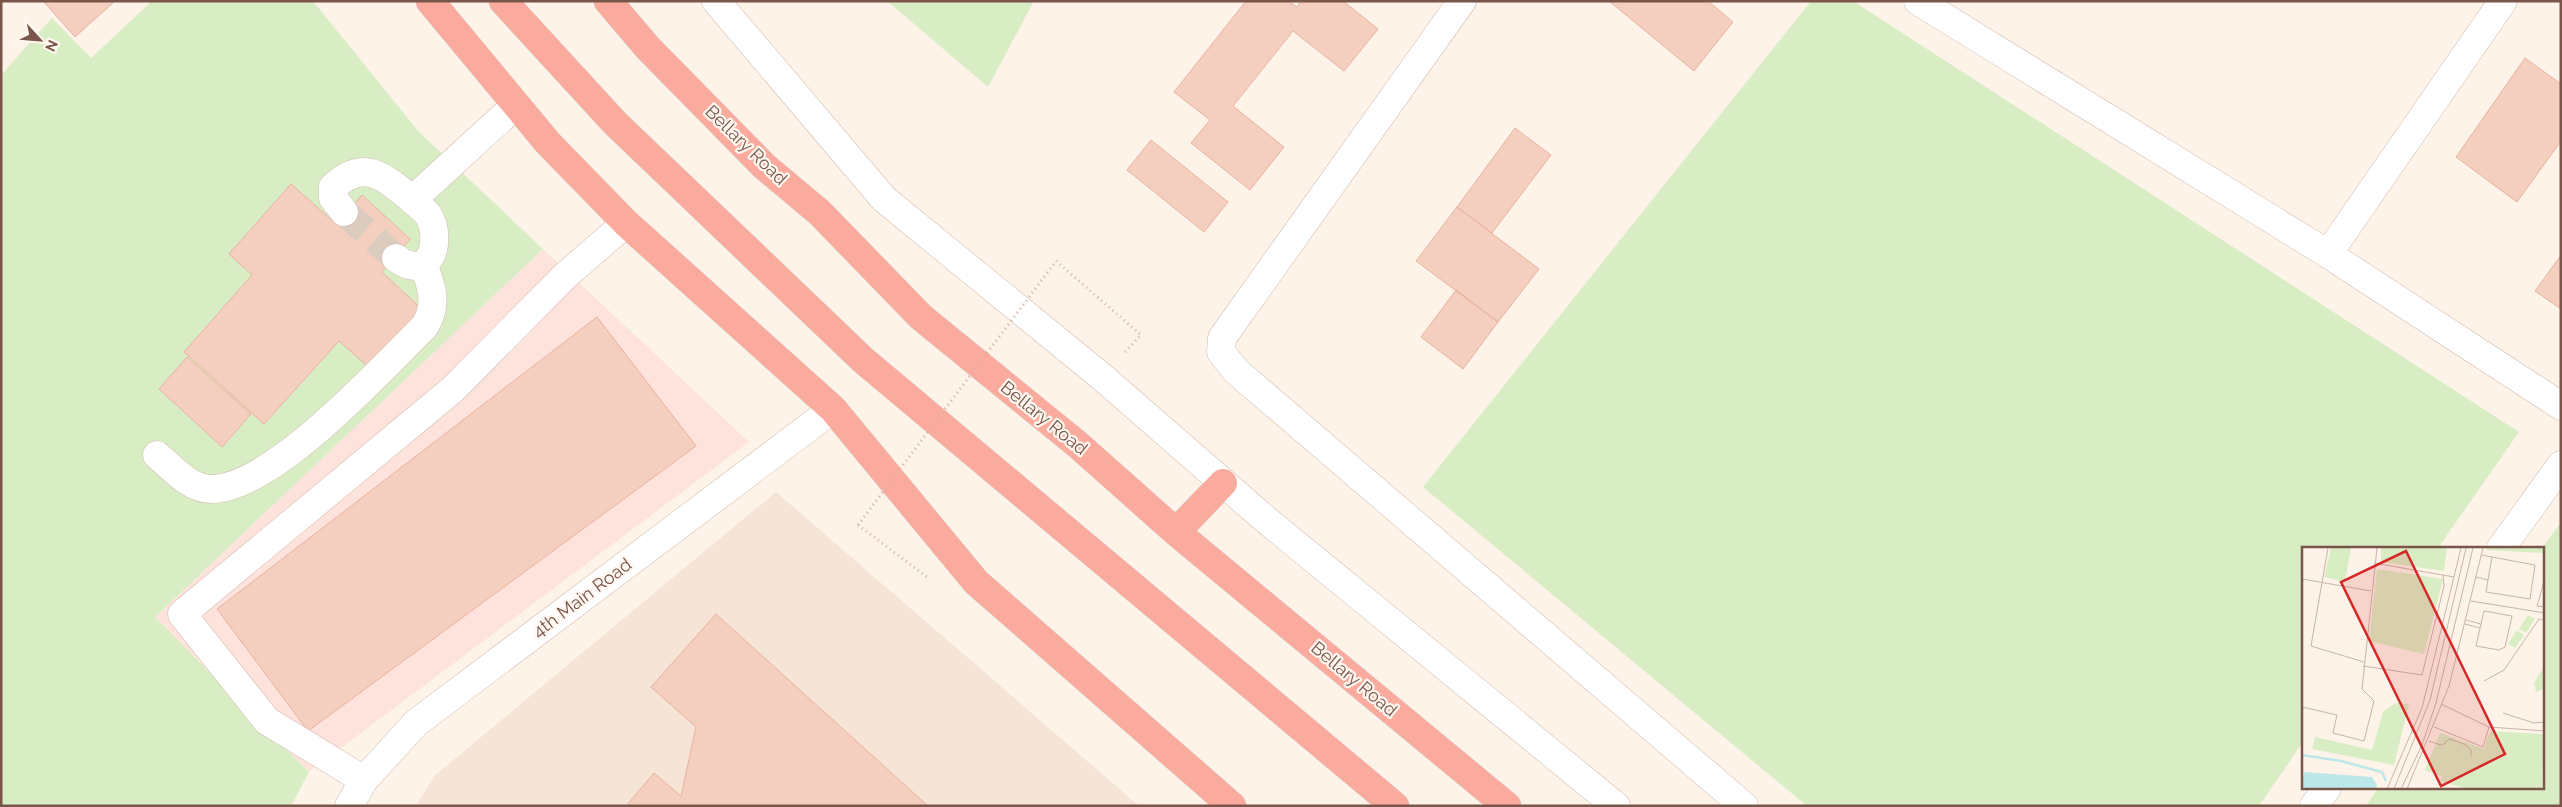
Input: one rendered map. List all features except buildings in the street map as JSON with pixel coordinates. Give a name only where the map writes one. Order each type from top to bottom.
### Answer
[{"type":"highway","points":[[430,1],[548,143],[626,223],[833,409],[976,582],[1232,806]]},
{"type":"highway","points":[[503,1],[614,123],[863,360],[1395,806]]},
{"type":"highway","name":"Bellary Road","points":[[608,1],[648,48],[764,166],[820,213],[921,317],[1077,444],[1176,532],[1507,806]]},
{"type":"highway","points":[[1176,532],[1223,483]]},
{"type":"street","points":[[716,1],[884,200],[1102,377],[1223,483],[1616,806]]},
{"type":"street","points":[[1462,1],[1222,338],[1220,352],[1236,371],[1744,806]]},
{"type":"street","points":[[1918,1],[2328,254],[2561,406]]},
{"type":"street","points":[[2328,254],[2503,1]]},
{"type":"street","points":[[412,200],[516,105]]},
{"type":"street","points":[[344,212],[333,198],[333,188],[346,176],[357,172],[370,172],[385,178],[412,200],[430,217],[434,234],[432,255],[423,264],[407,267],[396,258]]},
{"type":"street","points":[[364,780],[267,722],[182,614],[452,390],[565,276],[626,223]]},
{"type":"street","points":[[157,455],[183,477],[197,485],[212,489],[235,484],[290,452],[312,436],[425,326],[431,316],[434,301],[431,284],[423,264]]},
{"type":"street","name":"4th Main Road","points":[[349,806],[364,780],[416,723],[833,409]]},
{"type":"street","points":[[2502,547],[2561,465]]},
{"type":"street","points":[[2314,806],[2326,790]]},
{"type":"path","points":[[929,579],[858,525],[1056,261],[1141,335]]},
{"type":"shaded area","points":[[543,249],[749,442],[309,772],[155,617]]},
{"type":"shaded area","points":[[776,492],[1139,806],[416,806],[434,776]]},
{"type":"green space","points":[[152,1],[313,1],[419,132],[543,249],[155,617],[309,772],[291,806],[1,806],[1,75],[52,18],[91,58]]},
{"type":"green space","points":[[887,1],[1034,1],[988,87]]},
{"type":"green space","points":[[1811,1],[1853,1],[2519,432],[2439,547],[2302,547],[2302,743],[2259,806],[1807,806],[1423,487]]},
{"type":"green space","points":[[2561,522],[2561,806],[2366,806],[2377,790],[2544,790],[2543,547]]},
{"type":"tunnel","points":[[344,212],[396,258]]}]
